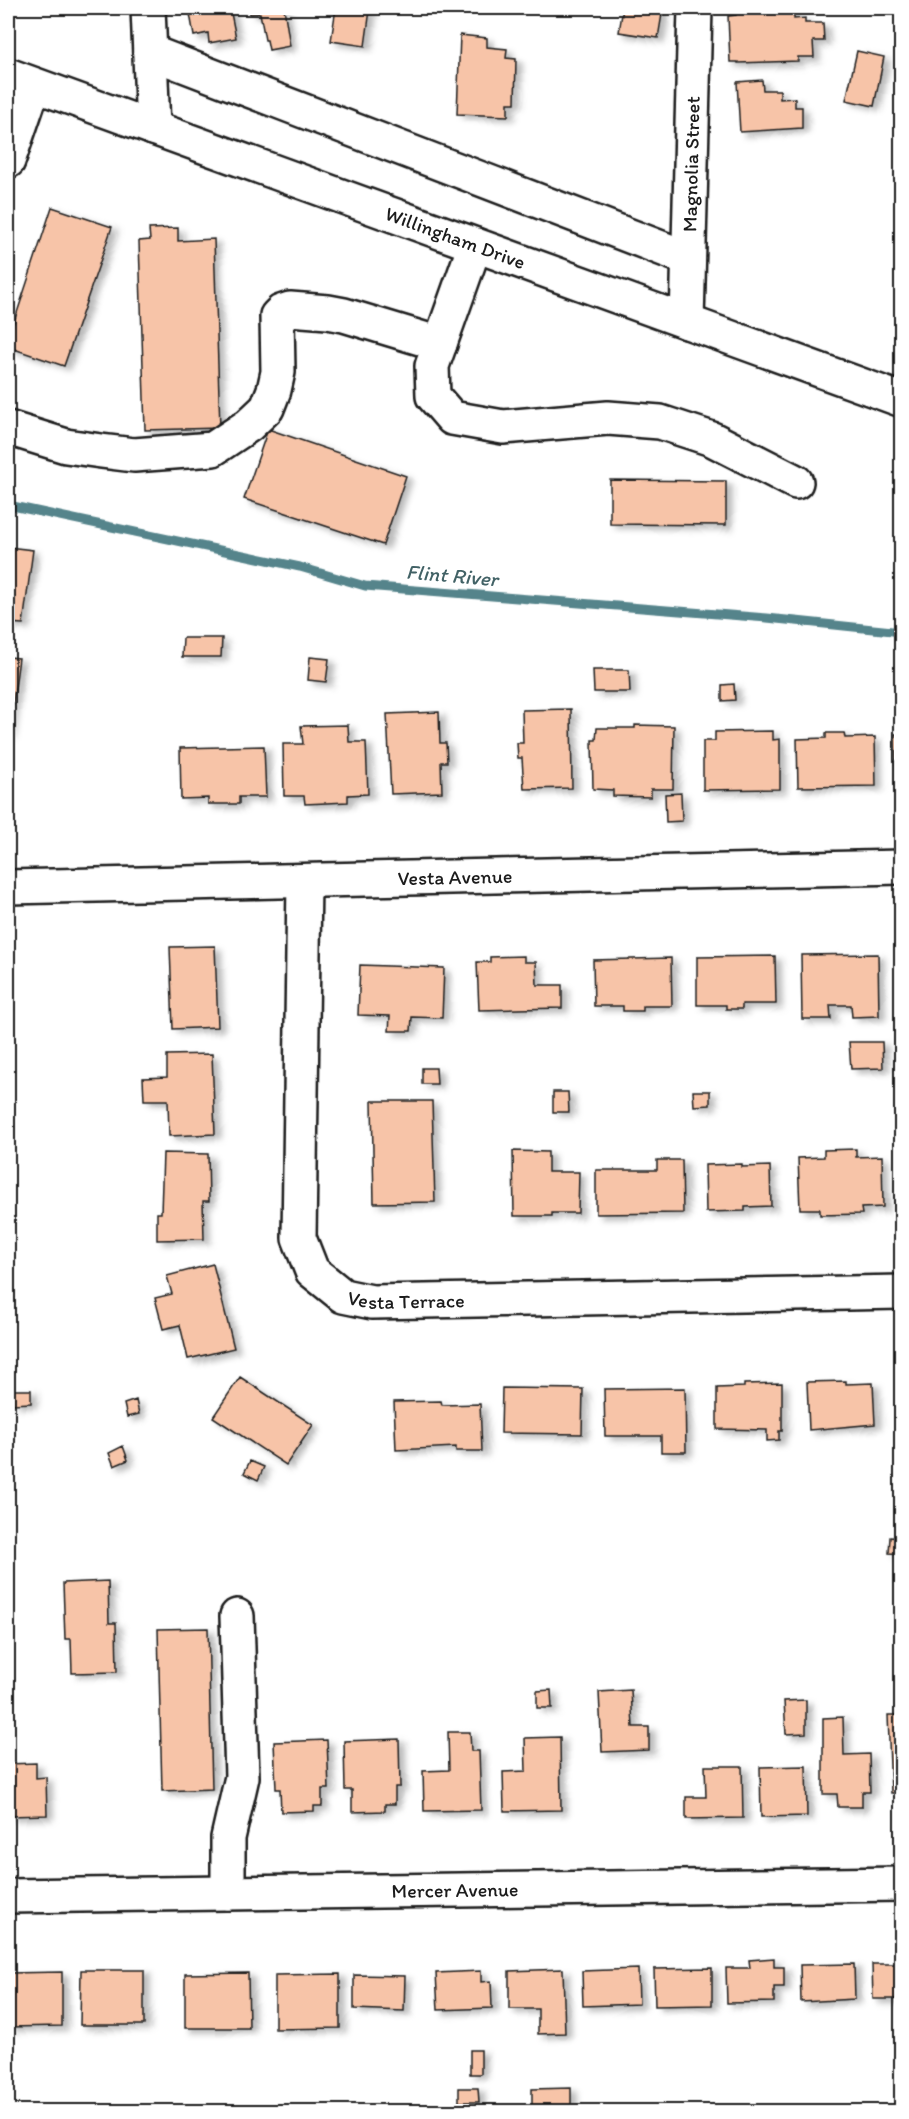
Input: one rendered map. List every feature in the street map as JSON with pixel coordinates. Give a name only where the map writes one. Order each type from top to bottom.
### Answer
[{"type":"street","points":[[148,8],[153,128]]},
{"type":"street","name":"Magnolia Street","points":[[687,321],[695,8]]},
{"type":"street","points":[[150,52],[687,258]]},
{"type":"street","points":[[8,161],[21,80]]},
{"type":"street","name":"Willingham Drive","points":[[21,80],[902,400]]},
{"type":"street","points":[[475,245],[432,366],[433,396],[452,418],[503,427],[608,418],[660,422],[712,439],[796,482]]},
{"type":"street","points":[[8,428],[66,446],[101,451],[134,454],[213,449],[249,425],[267,408],[278,372],[277,316],[290,309],[344,315],[440,344]]},
{"type":"street","name":"Vesta Avenue","points":[[8,887],[902,867]]},
{"type":"street","name":"Vesta Terrace","points":[[304,881],[299,1238],[312,1271],[343,1296],[372,1302],[902,1292]]},
{"type":"street","points":[[228,1893],[228,1838],[242,1777],[237,1616]]},
{"type":"street","name":"Mercer Avenue","points":[[8,1896],[902,1884]]},
{"type":"building","points":[[189,8],[230,8],[236,38],[209,43],[208,33],[194,36]]},
{"type":"building","points":[[249,8],[284,8],[290,46],[269,50],[260,13],[250,14]]},
{"type":"building","points":[[336,8],[370,10],[365,46],[331,41]]},
{"type":"building","points":[[623,8],[663,8],[658,38],[619,32]]},
{"type":"building","points":[[778,10],[778,14],[794,13],[794,19],[805,18],[805,23],[823,23],[824,41],[813,41],[814,57],[798,57],[798,61],[730,62],[728,16],[736,15],[736,12]]},
{"type":"building","points":[[460,35],[487,38],[487,47],[507,49],[506,58],[516,59],[515,103],[508,103],[508,116],[457,114]]},
{"type":"building","points":[[857,51],[884,57],[874,106],[846,100]]},
{"type":"building","points":[[762,80],[763,90],[780,90],[780,99],[795,98],[795,107],[802,107],[802,128],[740,132],[737,82]]},
{"type":"building","points":[[52,207],[112,227],[64,366],[8,347],[8,340]]},
{"type":"building","points":[[178,228],[178,241],[214,239],[220,428],[145,430],[139,241],[150,240],[149,229]]},
{"type":"building","points":[[268,429],[406,476],[383,545],[244,499]]},
{"type":"building","points":[[610,480],[726,481],[726,525],[610,524]]},
{"type":"building","points":[[8,547],[33,550],[23,624],[8,623]]},
{"type":"building","points":[[183,638],[222,638],[221,657],[182,657]]},
{"type":"building","points":[[8,657],[19,658],[9,734],[8,734]]},
{"type":"building","points":[[310,657],[329,659],[326,682],[308,680]]},
{"type":"building","points":[[593,670],[629,670],[630,692],[594,692]]},
{"type":"building","points":[[734,684],[735,700],[722,701],[722,685]]},
{"type":"building","points":[[571,709],[572,788],[524,789],[522,758],[518,758],[517,743],[523,743],[522,710]]},
{"type":"building","points":[[439,712],[440,743],[446,743],[447,762],[441,762],[442,792],[391,794],[387,714]]},
{"type":"building","points":[[348,725],[349,742],[366,742],[368,794],[348,795],[348,802],[305,804],[304,796],[284,796],[283,744],[303,744],[301,726]]},
{"type":"building","points":[[635,725],[674,726],[673,789],[651,789],[651,797],[613,796],[613,790],[593,789],[592,740],[596,740],[597,728],[635,728]]},
{"type":"building","points":[[773,731],[773,740],[780,739],[780,789],[703,790],[703,741],[715,741],[715,732]]},
{"type":"building","points":[[826,733],[844,733],[845,738],[875,737],[876,786],[798,787],[797,739],[826,738]]},
{"type":"building","points":[[895,734],[902,734],[902,785],[896,785]]},
{"type":"building","points":[[264,746],[266,797],[239,797],[239,804],[208,804],[208,798],[181,799],[180,748]]},
{"type":"building","points":[[681,793],[682,821],[666,822],[665,794]]},
{"type":"building","points":[[215,946],[218,1027],[173,1029],[170,947]]},
{"type":"building","points":[[878,954],[879,1016],[852,1017],[851,1005],[830,1005],[831,1019],[802,1019],[801,955]]},
{"type":"building","points":[[524,956],[524,962],[536,962],[537,985],[562,985],[562,1008],[479,1010],[477,962],[490,962],[490,957]]},
{"type":"building","points":[[775,956],[776,1004],[742,1004],[742,1009],[726,1009],[726,1005],[697,1005],[697,957]]},
{"type":"building","points":[[671,958],[672,1006],[643,1006],[643,1011],[623,1011],[623,1006],[594,1006],[593,960]]},
{"type":"building","points":[[360,965],[444,968],[442,1018],[412,1017],[411,1031],[389,1031],[390,1016],[358,1015]]},
{"type":"building","points":[[849,1042],[882,1042],[883,1068],[851,1069]]},
{"type":"building","points":[[212,1054],[215,1134],[169,1136],[168,1100],[144,1100],[143,1078],[167,1077],[167,1055]]},
{"type":"building","points":[[422,1068],[436,1068],[437,1084],[422,1084]]},
{"type":"building","points":[[693,1091],[710,1091],[710,1105],[694,1106]]},
{"type":"building","points":[[553,1092],[568,1092],[569,1112],[553,1112]]},
{"type":"building","points":[[372,1101],[432,1101],[435,1202],[374,1203]]},
{"type":"building","points":[[856,1149],[856,1157],[882,1156],[883,1207],[861,1208],[862,1214],[820,1215],[820,1209],[800,1209],[798,1158],[824,1157],[824,1150]]},
{"type":"building","points":[[513,1151],[548,1152],[548,1172],[579,1172],[578,1213],[514,1216]]},
{"type":"building","points":[[163,1153],[208,1154],[209,1201],[203,1201],[204,1239],[157,1240],[157,1213],[161,1213]]},
{"type":"building","points":[[657,1160],[682,1160],[683,1213],[596,1214],[596,1170],[657,1170]]},
{"type":"building","points":[[899,1161],[902,1161],[902,1207],[900,1207]]},
{"type":"building","points":[[742,1164],[742,1167],[770,1166],[771,1206],[745,1207],[745,1211],[706,1212],[705,1165]]},
{"type":"building","points":[[213,1264],[234,1348],[188,1359],[180,1325],[163,1329],[155,1298],[172,1294],[167,1276]]},
{"type":"building","points":[[240,1377],[313,1425],[286,1465],[213,1417]]},
{"type":"building","points":[[846,1381],[846,1384],[873,1383],[875,1424],[809,1430],[807,1382]]},
{"type":"building","points":[[782,1383],[782,1431],[779,1431],[779,1440],[767,1441],[767,1430],[717,1429],[717,1388],[744,1387],[744,1384]]},
{"type":"building","points":[[502,1388],[583,1389],[582,1434],[501,1433]]},
{"type":"building","points":[[685,1388],[686,1452],[661,1452],[661,1436],[605,1436],[604,1389]]},
{"type":"building","points":[[13,1390],[31,1390],[31,1403],[13,1404]]},
{"type":"building","points":[[136,1400],[139,1414],[127,1417],[124,1404]]},
{"type":"building","points":[[441,1401],[442,1405],[480,1404],[482,1451],[456,1451],[456,1447],[396,1450],[394,1402]]},
{"type":"building","points":[[123,1446],[128,1460],[114,1466],[109,1453]]},
{"type":"building","points":[[250,1461],[264,1467],[258,1480],[244,1473]]},
{"type":"building","points":[[890,1537],[902,1538],[902,1554],[889,1553]]},
{"type":"building","points":[[108,1581],[109,1623],[116,1623],[117,1672],[72,1673],[71,1639],[65,1639],[63,1583]]},
{"type":"building","points":[[208,1628],[212,1789],[162,1791],[158,1629]]},
{"type":"building","points":[[551,1690],[552,1708],[537,1708],[537,1691]]},
{"type":"building","points":[[631,1690],[633,1727],[649,1727],[649,1750],[602,1752],[599,1692]]},
{"type":"building","points":[[806,1700],[806,1733],[786,1734],[784,1701]]},
{"type":"building","points":[[888,1715],[902,1715],[902,1793],[891,1793]]},
{"type":"building","points":[[843,1717],[844,1755],[869,1754],[870,1792],[862,1792],[862,1807],[838,1807],[837,1794],[823,1794],[823,1718]]},
{"type":"building","points":[[448,1732],[470,1732],[471,1751],[479,1751],[481,1810],[424,1811],[423,1771],[449,1770]]},
{"type":"building","points":[[560,1737],[561,1810],[504,1811],[503,1772],[526,1771],[525,1738]]},
{"type":"building","points":[[399,1739],[400,1787],[395,1787],[395,1804],[385,1804],[385,1811],[352,1812],[352,1790],[345,1790],[344,1741]]},
{"type":"building","points":[[327,1740],[329,1789],[322,1789],[322,1806],[314,1806],[314,1811],[281,1812],[280,1789],[276,1789],[274,1742]]},
{"type":"building","points":[[36,1763],[36,1778],[46,1777],[47,1815],[8,1816],[8,1764]]},
{"type":"building","points":[[705,1766],[742,1766],[743,1818],[686,1819],[686,1797],[706,1797]]},
{"type":"building","points":[[806,1766],[807,1816],[761,1817],[760,1767]]},
{"type":"building","points":[[774,1958],[774,1967],[784,1967],[784,1987],[774,1987],[774,2002],[727,2003],[726,1968],[750,1968],[749,1960]]},
{"type":"building","points":[[854,1964],[855,1999],[801,2002],[800,1965]]},
{"type":"building","points":[[872,1964],[902,1964],[902,1999],[873,1999]]},
{"type":"building","points":[[712,1968],[712,2005],[655,2006],[654,1969]]},
{"type":"building","points":[[563,1969],[565,2033],[538,2034],[538,2009],[509,2009],[509,1971]]},
{"type":"building","points":[[638,1969],[639,2004],[583,2006],[582,1971]]},
{"type":"building","points":[[81,1970],[144,1970],[144,2025],[80,2025]]},
{"type":"building","points":[[481,1971],[481,1982],[491,1981],[492,2008],[438,2010],[436,1973]]},
{"type":"building","points":[[62,1972],[62,2026],[8,2027],[8,1973]]},
{"type":"building","points":[[248,1973],[249,2028],[185,2028],[185,1974]]},
{"type":"building","points":[[340,1974],[340,2028],[275,2029],[275,1975]]},
{"type":"building","points":[[354,1975],[405,1976],[404,2011],[354,2009]]},
{"type":"building","points":[[470,2050],[481,2050],[481,2074],[470,2074]]},
{"type":"building","points":[[459,2088],[478,2088],[479,2102],[459,2102]]},
{"type":"building","points":[[571,2088],[571,2112],[532,2112],[532,2089]]},
{"type":"waterway","name":"Flint River","points":[[8,505],[300,567],[365,586],[767,618],[902,632]]}]
